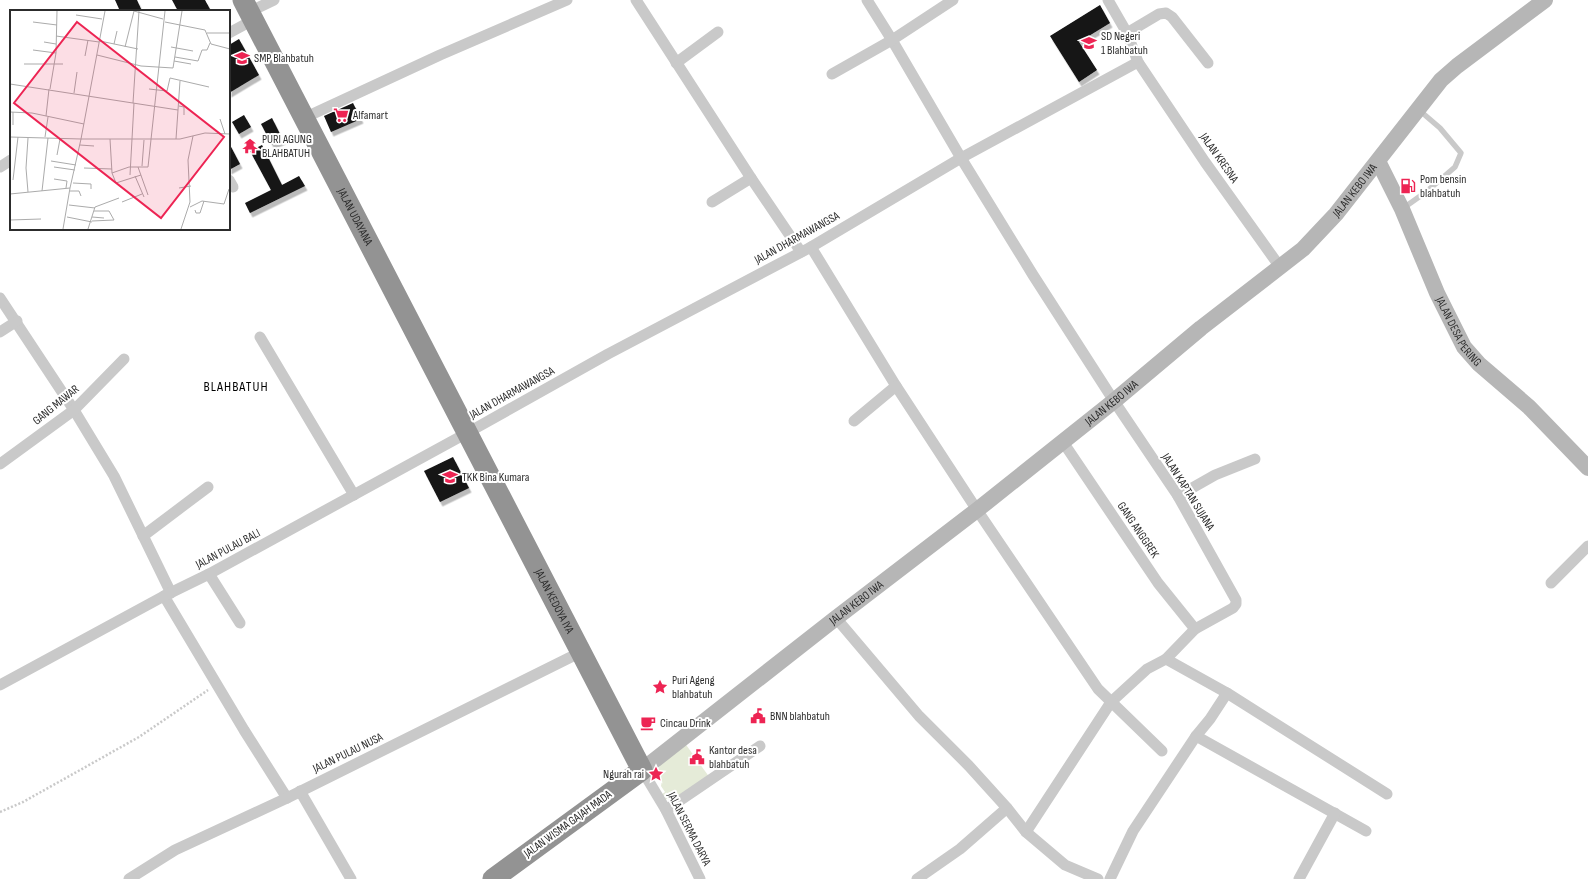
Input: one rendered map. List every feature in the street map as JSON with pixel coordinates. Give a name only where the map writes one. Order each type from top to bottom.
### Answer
[{"type":"highway","name":"JALAN UDAYANA","points":[[249,11],[467,433]]},
{"type":"highway","name":"JALAN KEDOYA IYA","points":[[467,433],[642,770]]},
{"type":"highway","name":"JALAN WISMA GAJAH MADA","points":[[498,878],[642,770]]},
{"type":"main road","name":"JALAN KEBO IWA","points":[[642,770],[977,510],[1114,401],[1201,328],[1303,249],[1336,214],[1441,80],[1457,66],[1545,0]]},
{"type":"main road","name":"JALAN DESA PERING","points":[[1378,161],[1402,209],[1437,293],[1464,347],[1479,364],[1529,407],[1588,468]]},
{"type":"street","points":[[230,32],[249,11],[274,0]]},
{"type":"street","points":[[304,118],[440,55],[567,0]]},
{"type":"street","points":[[636,0],[750,178],[801,252]]},
{"type":"street","name":"JALAN KAPTAN SUJANA","points":[[867,0],[892,40],[960,158],[1114,401],[1178,496],[1236,600],[1236,604],[1233,608],[1195,629]]},
{"type":"street","points":[[832,74],[892,40],[953,0]]},
{"type":"street","name":"JALAN KRESNA","points":[[1108,0],[1127,33],[1138,62],[1205,162],[1280,267]]},
{"type":"street","points":[[1127,33],[1159,14],[1166,13],[1172,17],[1208,63]]},
{"type":"street","points":[[676,63],[718,32]]},
{"type":"street","name":"JALAN DHARMAWANGSA","points":[[467,433],[608,354],[811,247],[960,158],[1138,62]]},
{"type":"street","points":[[0,166],[10,161]]},
{"type":"street","points":[[712,202],[750,178]]},
{"type":"street","points":[[811,247],[896,386],[977,510],[1107,699],[1162,751]]},
{"type":"street","points":[[0,298],[17,321],[114,476],[143,536],[168,595],[217,684],[287,798]]},
{"type":"street","points":[[0,332],[17,321]]},
{"type":"street","points":[[260,338],[354,495]]},
{"type":"street","name":"GANG MAWAR","points":[[0,464],[74,410],[124,359]]},
{"type":"street","points":[[854,421],[896,386]]},
{"type":"street","name":"JALAN PULAU BALI","points":[[0,684],[209,574],[467,433]]},
{"type":"street","name":"GANG ANGGREK","points":[[1063,442],[1158,583],[1195,629]]},
{"type":"street","points":[[1178,496],[1215,475],[1255,459]]},
{"type":"street","points":[[143,536],[208,487]]},
{"type":"street","points":[[1551,583],[1588,546]]},
{"type":"street","points":[[209,574],[240,623]]},
{"type":"street","points":[[836,618],[919,716],[963,760],[1007,808],[1026,832],[1065,865],[1098,879]]},
{"type":"street","points":[[1026,832],[1107,699],[1147,669],[1166,658],[1195,629]]},
{"type":"street","name":"JALAN PULAU NUSA","points":[[129,879],[175,850],[287,798],[581,652]]},
{"type":"street","points":[[1166,658],[1227,693],[1387,794]]},
{"type":"street","points":[[1110,879],[1133,831],[1196,736],[1210,719],[1227,693]]},
{"type":"street","points":[[1196,736],[1366,831]]},
{"type":"street","points":[[666,810],[760,746]]},
{"type":"street","name":"JALAN SERMA DARYA","points":[[642,770],[666,810],[700,879]]},
{"type":"street","points":[[300,791],[351,879]]},
{"type":"street","points":[[917,879],[960,849],[1007,808]]},
{"type":"street","points":[[1299,879],[1335,813]]},
{"type":"lane","points":[[1402,209],[1426,192],[1455,167],[1461,153],[1440,128],[1418,110]]},
{"type":"path","points":[[0,812],[23,802],[139,737],[217,684]]},
{"type":"green space","points":[[684,742],[710,778],[671,804],[668,798],[665,800],[661,795],[665,792],[661,786],[662,780],[657,772],[663,759]]},
{"type":"building","points":[[115,0],[137,0],[142,10],[120,10]]},
{"type":"building","points":[[172,0],[205,0],[210,10],[177,10]]},
{"type":"building","points":[[1100,5],[1110,23],[1079,42],[1097,70],[1079,82],[1050,36]]},
{"type":"building","name":"SMP Blahbatuh","points":[[239,39],[259,75],[230,92],[230,44]]},
{"type":"building","name":"Alfamart","points":[[353,103],[361,119],[331,132],[324,116]]},
{"type":"building","points":[[244,115],[251,127],[239,134],[232,122]]},
{"type":"building","points":[[272,118],[283,140],[272,145],[261,124]]},
{"type":"building","points":[[230,145],[240,164],[230,169]]},
{"type":"building","points":[[262,145],[282,185],[299,176],[305,186],[250,213],[245,203],[271,190],[250,151]]},
{"type":"building","points":[[453,457],[469,488],[440,502],[424,471]]},
{"type":"place","name":"SD Negeri 1 Blahbatuh","points":[[1089,43]]},
{"type":"place","name":"SMP Blahbatuh","points":[[242,58]]},
{"type":"place","name":"Alfamart","points":[[341,115]]},
{"type":"place","name":"PURI AGUNG BLAHBATUH","points":[[250,146]]},
{"type":"place","name":"Pom bensin blahbatuh","points":[[1408,186]]},
{"type":"place","name":"TKK Bina Kumara","points":[[450,477]]},
{"type":"place","name":"Puri Ageng blahbatuh","points":[[660,687]]},
{"type":"place","name":"BNN blahbatuh","points":[[758,716]]},
{"type":"place","name":"Cincau Drink","points":[[648,723]]},
{"type":"place","name":"Kantor desa blahbatuh","points":[[697,757]]},
{"type":"place","name":"Ngurah rai","points":[[656,774]]},
{"type":"district","name":"BLAHBATUH","points":[[236,386]]}]
